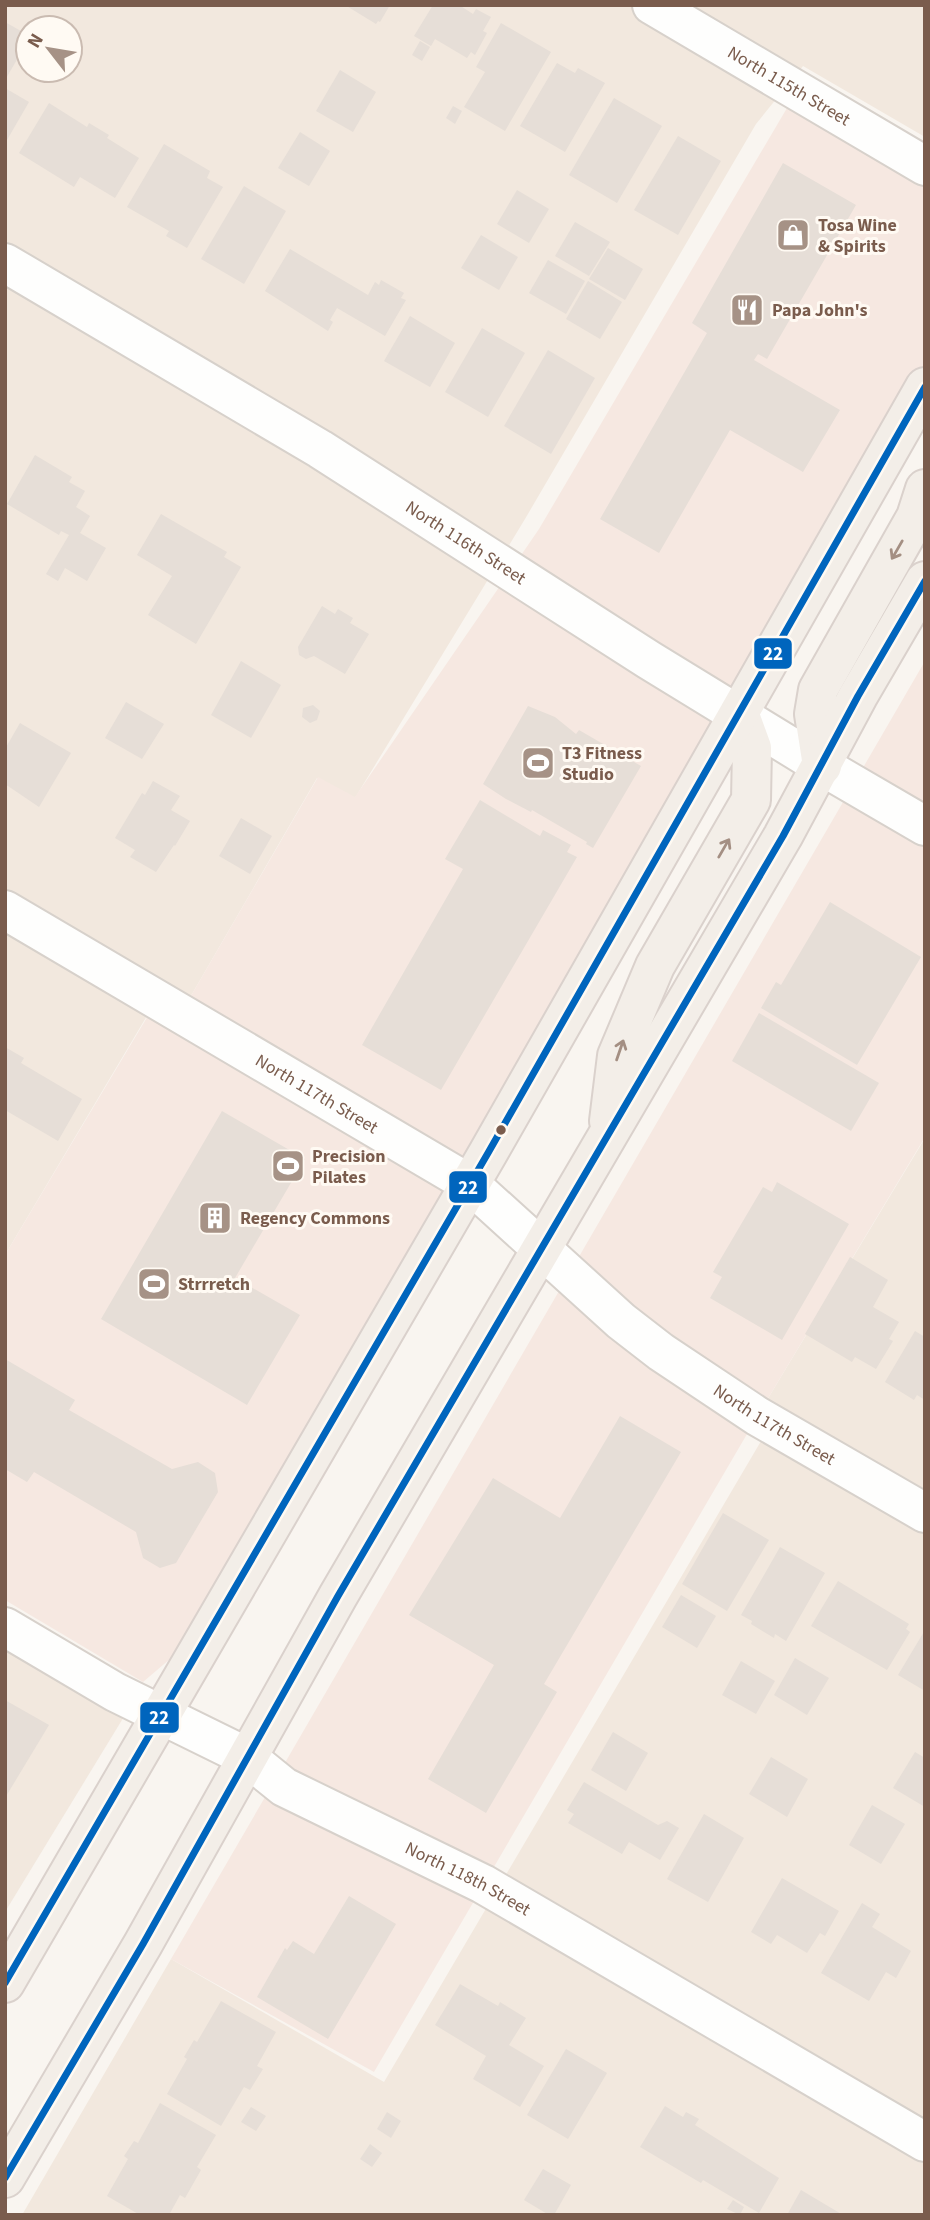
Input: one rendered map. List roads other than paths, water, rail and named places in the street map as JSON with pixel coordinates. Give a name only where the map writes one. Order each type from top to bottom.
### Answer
[{"type":"main road","points":[[5,1983],[470,1184],[925,387]]},
{"type":"main road","points":[[822,766],[814,714],[818,690],[916,517],[925,489]]},
{"type":"main road","points":[[5,2178],[143,1944],[247,1757],[540,1248],[606,1141],[925,581]]},
{"type":"main road","points":[[606,1141],[617,1056],[655,966],[751,800],[752,748],[740,715]]},
{"type":"street","name":"North 115th Street","points":[[652,5],[925,166]]},
{"type":"street","name":"North 116th Street","points":[[5,263],[320,449],[740,715],[925,826]]},
{"type":"street","name":"North 117th Street","points":[[5,910],[470,1184],[621,1321],[700,1379],[757,1416],[925,1513]]},
{"type":"street","name":"North 118th Street","points":[[5,1627],[160,1715],[247,1757],[284,1787],[484,1884],[925,2142]]},
{"type":"place","name":"Tosa Wine & Spirits","points":[[793,235]]},
{"type":"place","name":"Papa John's","points":[[747,310]]},
{"type":"place","name":"T3 Fitness Studio","points":[[538,763]]},
{"type":"place","name":"Precision Pilates","points":[[288,1166]]},
{"type":"place","name":"Regency Commons","points":[[215,1218]]},
{"type":"place","name":"Strrretch","points":[[154,1284]]}]
